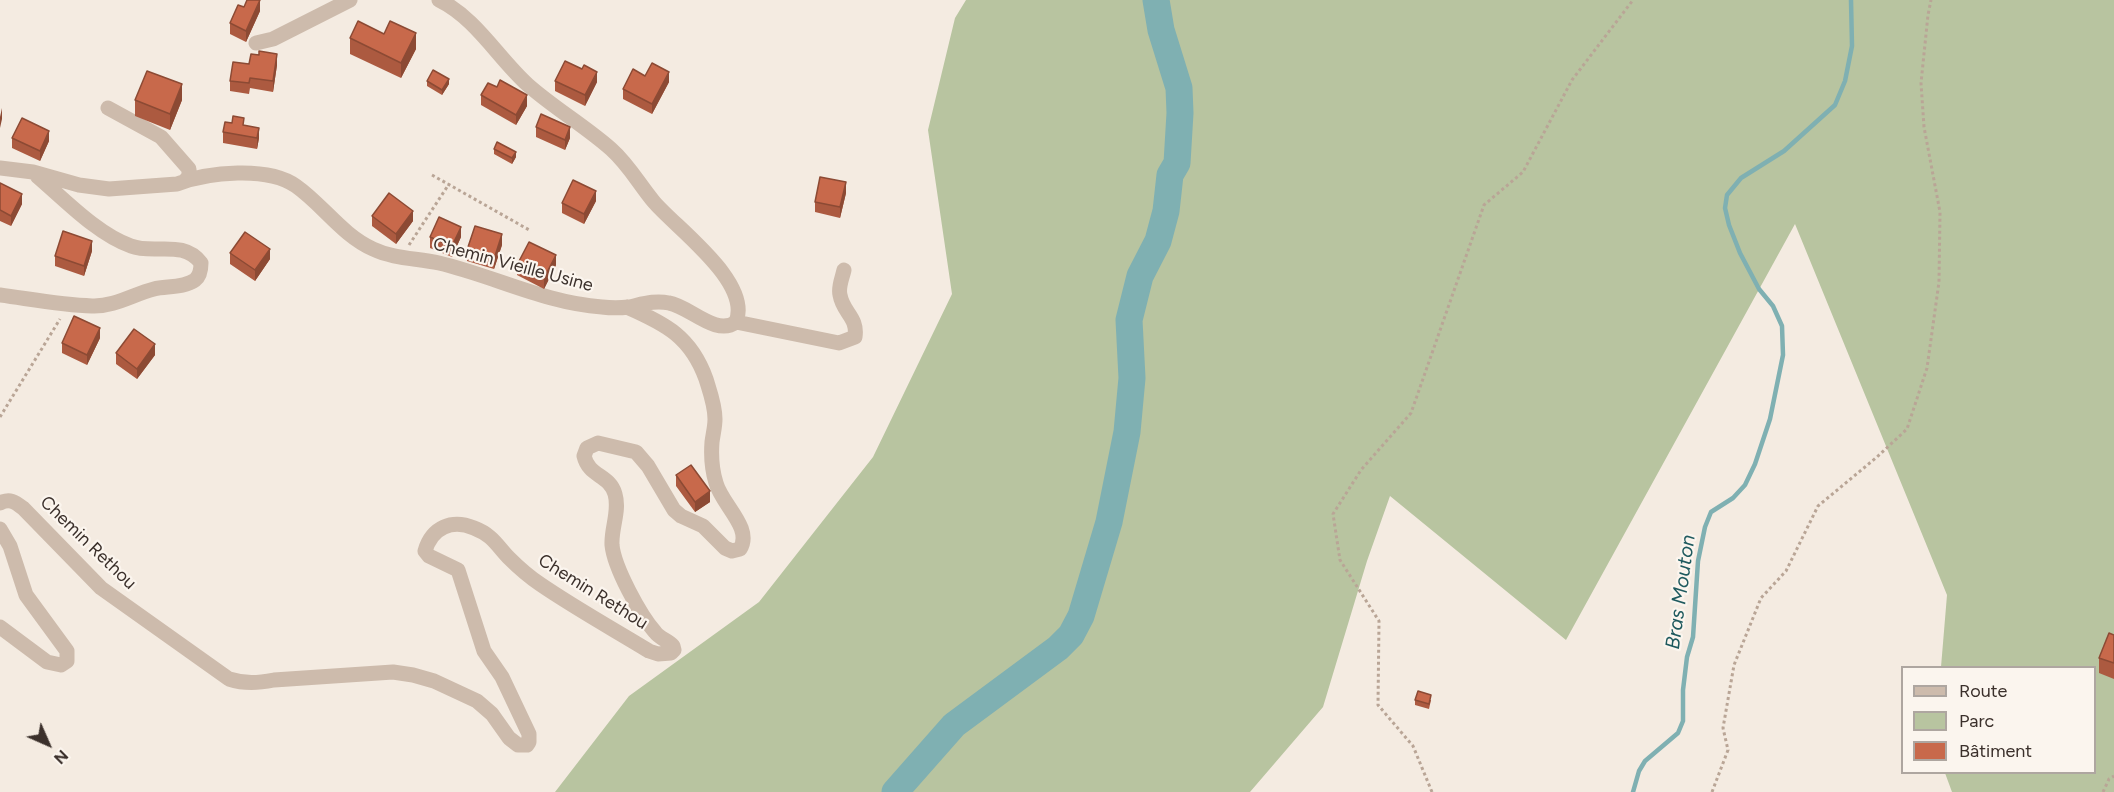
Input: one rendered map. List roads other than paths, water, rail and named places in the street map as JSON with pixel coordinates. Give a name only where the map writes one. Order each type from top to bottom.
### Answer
[{"type":"street","points":[[256,43],[273,39],[350,0]]},
{"type":"street","points":[[439,0],[446,3],[481,34],[530,87],[611,149],[629,166],[655,203],[725,275],[736,297],[738,315],[736,321]]},
{"type":"street","points":[[108,108],[161,137],[189,169],[189,176],[185,181]]},
{"type":"street","name":"Chemin Vieille Usine","points":[[0,168],[33,172],[79,185],[109,189],[177,184],[236,173],[279,176],[297,186],[357,240],[373,250],[401,258],[439,263],[576,304],[627,307],[644,303],[670,303],[681,306],[713,324],[726,326],[736,321],[838,344],[855,337],[856,328],[840,296],[839,288],[844,270]]},
{"type":"street","points":[[0,295],[69,305],[95,306],[189,282],[199,275],[201,263],[190,253],[171,248],[132,246],[113,237],[96,226],[33,172]]},
{"type":"street","name":"Chemin Rethou","points":[[0,503],[7,500],[14,501],[101,588],[229,679],[242,684],[256,684],[274,680],[393,672],[413,675],[434,681],[477,701],[492,714],[509,738],[518,745],[527,745],[529,734],[502,677],[484,651],[458,570],[429,556],[425,551],[429,540],[440,527],[451,524],[473,527],[494,538],[506,555],[539,584],[649,651],[658,654],[671,653],[674,650],[673,646],[652,629],[616,564],[612,537],[617,508],[615,492],[608,482],[588,468],[584,456],[587,448],[598,443],[636,452],[648,466],[674,510],[681,516],[703,526],[725,548],[732,551],[741,549],[743,545],[742,527],[725,504],[716,484],[712,453],[714,403],[702,368],[694,353],[675,333],[660,322],[627,307]]},
{"type":"street","points":[[0,529],[10,546],[27,595],[67,651],[67,661],[61,665],[47,662],[0,627]]},
{"type":"waterway","points":[[895,792],[954,725],[1058,648],[1071,635],[1081,616],[1109,522],[1127,432],[1132,378],[1129,320],[1140,276],[1158,241],[1166,211],[1170,175],[1177,163],[1179,88],[1161,30],[1156,0]]},
{"type":"waterway","name":"Bras Mouton","points":[[1633,792],[1639,771],[1645,761],[1678,733],[1683,721],[1683,690],[1687,657],[1693,637],[1698,561],[1705,527],[1711,512],[1733,498],[1745,485],[1755,464],[1770,419],[1783,355],[1782,326],[1773,306],[1759,289],[1740,253],[1725,208],[1727,195],[1741,178],[1784,151],[1835,105],[1845,81],[1852,46],[1851,0]]}]
